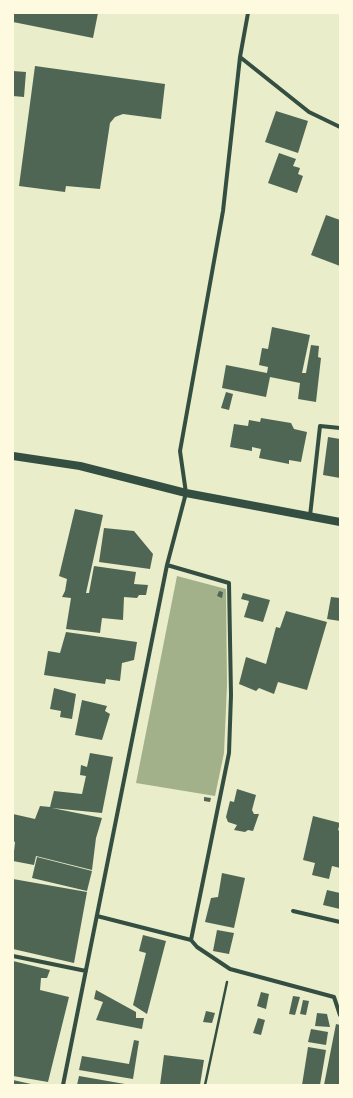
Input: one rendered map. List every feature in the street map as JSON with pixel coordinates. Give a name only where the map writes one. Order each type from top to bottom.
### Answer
[{"type":"main road","points":[[13,456],[80,466],[186,493],[340,522]]},
{"type":"street","points":[[63,1085],[167,566],[186,493],[180,451],[223,211],[240,57],[248,13]]},
{"type":"street","points":[[240,57],[309,112],[340,127]]},
{"type":"street","points":[[310,516],[320,426],[340,428]]},
{"type":"street","points":[[167,566],[229,583],[231,695],[229,753],[191,940]]},
{"type":"street","points":[[293,911],[340,922]]},
{"type":"street","points":[[97,916],[191,940],[197,947],[230,970],[334,997],[340,1015]]},
{"type":"street","points":[[13,956],[86,971]]},
{"type":"path","points":[[205,1085],[230,970]]},
{"type":"shaded area","points":[[177,576],[226,589],[227,685],[224,753],[215,796],[136,783]]},
{"type":"building","points":[[14,13],[98,13],[93,38],[13,22]]},
{"type":"building","points":[[35,66],[165,84],[161,119],[123,114],[115,117],[110,123],[100,189],[66,186],[65,192],[19,186]]},
{"type":"building","points":[[13,71],[26,72],[24,97],[13,96]]},
{"type":"building","points":[[276,111],[308,121],[298,153],[265,142]]},
{"type":"building","points":[[279,153],[296,159],[293,166],[300,168],[298,174],[303,176],[297,193],[268,183]]},
{"type":"building","points":[[326,215],[340,220],[340,266],[311,255]]},
{"type":"building","points":[[272,327],[310,335],[302,373],[306,373],[311,345],[319,346],[318,357],[321,358],[316,402],[298,399],[300,383],[270,377],[266,397],[222,388],[226,365],[267,373],[268,367],[259,365],[262,348],[268,349]]},
{"type":"building","points":[[226,392],[233,394],[229,410],[221,408]]},
{"type":"building","points":[[261,418],[291,423],[294,429],[307,432],[301,462],[289,460],[289,464],[259,458],[261,449],[252,447],[252,451],[230,447],[234,424],[248,426],[249,420],[260,422]]},
{"type":"building","points":[[328,437],[340,439],[340,478],[323,475]]},
{"type":"building","points":[[75,509],[103,515],[86,593],[89,593],[94,566],[136,572],[134,584],[148,585],[146,595],[139,595],[137,598],[124,597],[123,620],[102,618],[100,633],[66,629],[71,598],[62,597],[65,591],[67,579],[59,576]]},
{"type":"building","points":[[104,528],[134,531],[153,554],[150,569],[99,562]]},
{"type":"building","points":[[219,591],[223,592],[222,598],[217,596]]},
{"type":"building","points":[[243,593],[270,600],[263,622],[244,617],[249,601],[241,599]]},
{"type":"building","points":[[331,597],[340,598],[340,621],[327,619]]},
{"type":"building","points":[[286,611],[327,622],[307,690],[278,682],[274,694],[259,688],[256,691],[239,684],[246,657],[266,664],[276,627],[280,628]]},
{"type":"building","points":[[66,632],[137,642],[134,660],[122,663],[120,681],[106,679],[105,684],[44,675],[48,651],[60,653]]},
{"type":"building","points":[[54,688],[76,694],[72,719],[60,717],[61,711],[50,709]]},
{"type":"building","points":[[82,700],[107,706],[105,711],[110,714],[102,740],[75,735]]},
{"type":"building","points":[[90,753],[113,757],[102,813],[52,808],[102,818],[96,838],[92,870],[36,856],[34,865],[13,861],[15,842],[13,841],[13,814],[35,819],[40,806],[50,807],[54,791],[82,794],[86,776],[80,775],[81,765],[87,767]]},
{"type":"building","points":[[237,789],[256,795],[252,810],[254,814],[259,814],[253,831],[248,830],[245,832],[234,830],[237,825],[228,822],[226,817],[230,801],[234,802]]},
{"type":"building","points":[[204,797],[211,798],[210,802],[204,801]]},
{"type":"building","points":[[313,816],[340,823],[338,830],[340,831],[340,868],[332,866],[329,879],[312,875],[315,863],[303,860]]},
{"type":"building","points":[[37,857],[92,871],[87,891],[32,878]]},
{"type":"building","points":[[222,873],[245,878],[234,928],[205,922],[211,898],[218,897]]},
{"type":"building","points":[[13,879],[87,892],[74,963],[13,949]]},
{"type":"building","points":[[327,890],[340,893],[340,909],[323,905]]},
{"type":"building","points":[[217,930],[234,933],[229,954],[213,951]]},
{"type":"building","points":[[143,935],[166,941],[147,1014],[133,1005],[146,953],[139,951]]},
{"type":"building","points":[[13,961],[50,970],[47,978],[41,978],[40,990],[69,997],[48,1082],[13,1076]]},
{"type":"building","points":[[96,990],[136,1012],[136,1018],[144,1018],[142,1029],[96,1020],[103,1002],[94,999]]},
{"type":"building","points":[[261,992],[269,994],[266,1009],[257,1006]]},
{"type":"building","points":[[293,996],[300,997],[295,1015],[289,1014]]},
{"type":"building","points":[[303,1000],[309,1001],[306,1015],[300,1014]]},
{"type":"building","points":[[206,1011],[215,1013],[212,1023],[203,1022]]},
{"type":"building","points":[[317,1013],[327,1014],[330,1027],[315,1026]]},
{"type":"building","points":[[258,1018],[265,1020],[261,1035],[253,1033]]},
{"type":"building","points":[[336,1024],[340,1025],[340,1085],[324,1085]]},
{"type":"building","points":[[311,1029],[328,1032],[326,1045],[308,1042]]},
{"type":"building","points":[[134,1040],[139,1041],[133,1079],[79,1070],[82,1056],[129,1064]]},
{"type":"building","points":[[308,1047],[326,1050],[320,1085],[302,1085]]},
{"type":"building","points":[[164,1055],[204,1060],[200,1085],[160,1085]]},
{"type":"building","points":[[79,1076],[125,1084],[125,1085],[77,1085]]},
{"type":"building","points":[[13,1080],[31,1084],[31,1085],[13,1085]]}]
